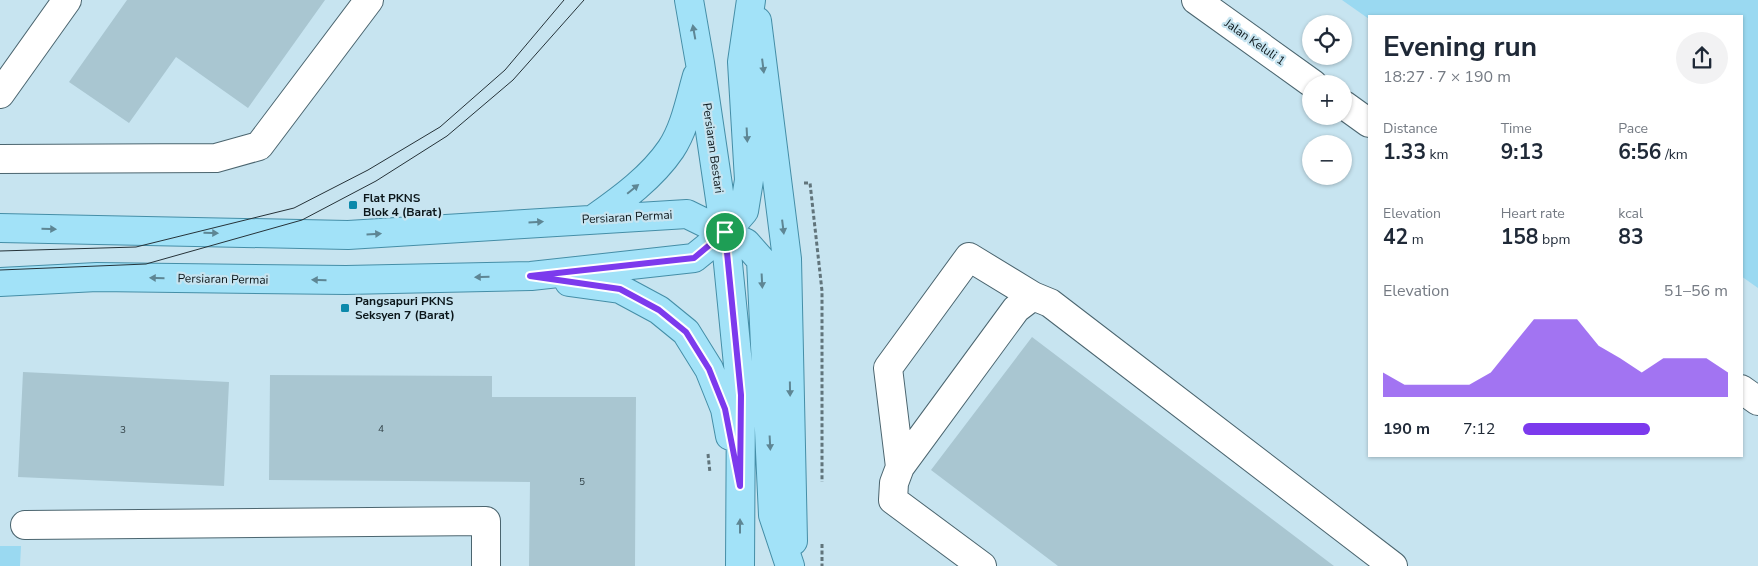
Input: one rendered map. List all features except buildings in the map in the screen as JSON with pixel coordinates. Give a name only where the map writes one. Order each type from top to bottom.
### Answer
[{"type":"main road","name":"Persiaran Bestari","points":[[689,0],[725,232],[741,395],[740,566]]},
{"type":"main road","points":[[753,0],[742,62],[750,180],[744,211],[725,232],[746,242],[760,260],[773,515],[792,566]]},
{"type":"main road","points":[[753,0],[787,259],[792,566]]},
{"type":"main road","points":[[595,218],[643,181],[671,148],[687,114],[700,63]]},
{"type":"main road","name":"Persiaran Permai","points":[[0,228],[348,235],[595,218],[687,214],[725,232],[694,258],[530,276],[346,280],[97,277],[0,282]]},
{"type":"main road","points":[[530,276],[620,289],[659,310],[686,332],[709,369],[725,409],[740,486]]},
{"type":"main road","points":[[0,295],[97,277]]},
{"type":"street","points":[[0,94],[67,0]]},
{"type":"street","points":[[0,158],[216,158],[259,146],[369,0]]},
{"type":"street","name":"Jalan Keluli 1","points":[[1196,0],[1302,76]]},
{"type":"street","points":[[1352,111],[1368,122]]},
{"type":"street","points":[[900,467],[888,368],[969,257],[1033,296],[1050,303],[1392,566]]},
{"type":"street","points":[[982,566],[893,500],[894,483],[900,467],[1016,309],[1033,296]]},
{"type":"street","points":[[1743,390],[1758,401]]},
{"type":"street","points":[[25,525],[486,521],[486,566]]},
{"type":"path","points":[[810,183],[822,291],[822,488]]},
{"type":"path","points":[[822,536],[822,566]]},
{"type":"shaded area","points":[[1342,0],[1758,0],[1758,288],[1743,277],[1743,15],[1368,15],[1368,18]]},
{"type":"shaded area","points":[[0,546],[21,546],[20,566],[0,566]]},
{"type":"tram line","points":[[0,251],[136,247],[294,208],[368,170],[440,127],[505,70],[564,0]]},
{"type":"tram line","points":[[0,270],[146,264],[302,220],[376,181],[447,136],[513,80],[584,0]]},
{"type":"place","name":"Flat PKNS Blok 4 (Barat)","points":[[353,205]]},
{"type":"place","name":"Pangsapuri PKNS Seksyen 7 (Barat)","points":[[345,308]]},
{"type":"route","points":[[725,232],[741,395],[740,486],[725,409],[709,369],[686,332],[659,310],[620,289],[530,276],[694,258],[725,232]]}]
